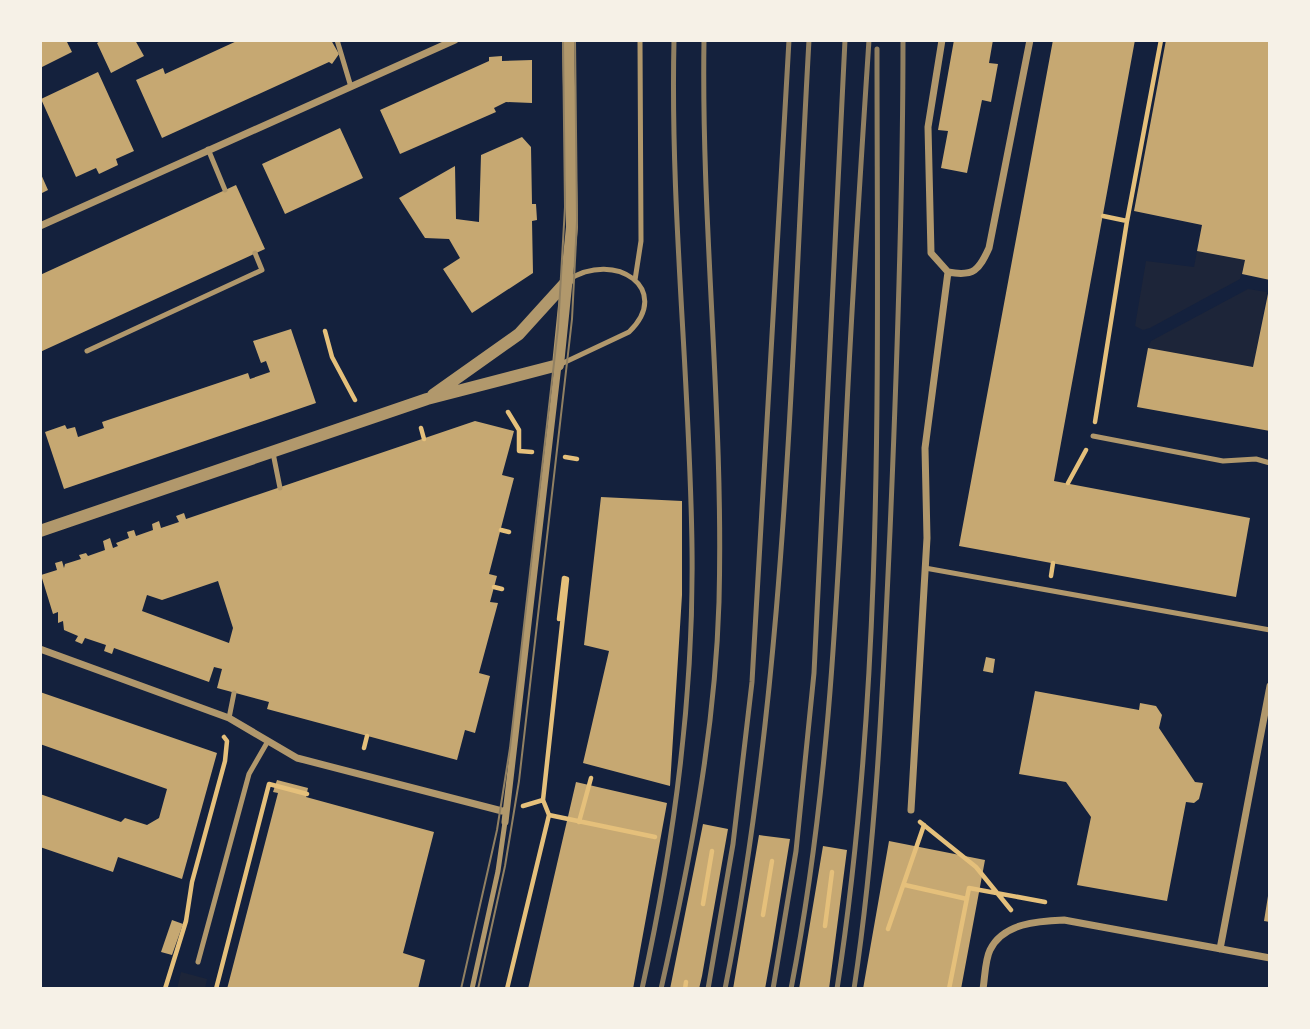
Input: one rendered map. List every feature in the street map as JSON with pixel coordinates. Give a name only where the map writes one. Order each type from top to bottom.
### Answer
[{"type":"street","points":[[40,226],[455,40]]},
{"type":"street","points":[[505,822],[568,280],[572,228],[568,40]]},
{"type":"street","points":[[942,40],[928,127],[931,253],[948,272],[971,274],[979,269],[989,248],[1030,40]]},
{"type":"street","points":[[911,810],[925,568],[925,448],[948,272]]},
{"type":"street","points":[[428,399],[519,334],[568,280]]},
{"type":"street","points":[[40,531],[428,399],[558,365]]},
{"type":"street","points":[[40,649],[229,718],[313,763],[506,812]]},
{"type":"street","points":[[1220,949],[1270,686]]},
{"type":"street","points":[[983,989],[990,950],[1006,932],[1020,925],[1064,920],[1270,958]]},
{"type":"lane","points":[[337,40],[351,87]]},
{"type":"lane","points":[[558,365],[618,338],[638,323],[644,301],[635,280],[641,241],[640,40]]},
{"type":"lane","points":[[208,149],[226,190]]},
{"type":"lane","points":[[87,351],[262,271],[255,253]]},
{"type":"lane","points":[[568,280],[596,267],[617,269],[635,280]]},
{"type":"lane","points":[[1093,436],[1223,461],[1256,459],[1270,463]]},
{"type":"lane","points":[[272,452],[280,488]]},
{"type":"lane","points":[[925,568],[1270,630]]},
{"type":"lane","points":[[229,718],[234,693]]},
{"type":"lane","points":[[198,962],[249,774],[268,741]]},
{"type":"lane","points":[[472,989],[498,871],[505,822]]},
{"type":"path","points":[[1068,483],[1093,436],[1127,221],[1161,40]]},
{"type":"path","points":[[1103,216],[1127,221]]},
{"type":"path","points":[[325,331],[332,357],[355,400]]},
{"type":"path","points":[[508,412],[519,430],[519,451]]},
{"type":"path","points":[[421,428],[424,439]]},
{"type":"path","points":[[501,530],[509,532]]},
{"type":"path","points":[[507,989],[549,815],[543,800],[567,579],[564,578],[559,619]]},
{"type":"path","points":[[494,587],[502,589]]},
{"type":"path","points":[[165,989],[186,921],[192,882],[225,761],[227,741],[217,734]]},
{"type":"path","points":[[364,748],[367,736]]},
{"type":"path","points":[[579,822],[591,778]]},
{"type":"path","points":[[216,989],[269,784],[307,794]]},
{"type":"path","points":[[911,810],[923,825],[976,867],[1000,893],[1020,925]]},
{"type":"path","points":[[549,815],[655,837]]},
{"type":"path","points":[[888,929],[923,825]]},
{"type":"path","points":[[703,904],[712,851]]},
{"type":"path","points":[[762,915],[772,861]]},
{"type":"path","points":[[825,926],[832,872]]},
{"type":"path","points":[[905,885],[967,899]]},
{"type":"path","points":[[685,989],[687,982]]},
{"type":"shaded area","points":[[1197,251],[1245,260],[1240,279],[1150,328],[1143,330],[1135,326],[1146,261],[1194,267]]},
{"type":"shaded area","points":[[1248,289],[1267,292],[1253,367],[1148,348],[1151,341]]},
{"type":"shaded area","points":[[181,972],[207,979],[205,989],[177,989]]},
{"type":"building","points":[[40,40],[70,40],[67,42],[72,52],[40,68]]},
{"type":"building","points":[[102,40],[135,40],[144,56],[111,73],[97,43]]},
{"type":"building","points":[[239,40],[331,40],[339,54],[332,64],[329,62],[162,138],[136,80],[163,68],[165,74]]},
{"type":"building","points":[[954,40],[993,40],[989,63],[998,64],[991,102],[982,100],[967,173],[941,168],[948,131],[938,130]]},
{"type":"building","points":[[1053,40],[1135,40],[1054,481],[1250,518],[1236,597],[959,546]]},
{"type":"building","points":[[1166,40],[1270,40],[1270,280],[1242,274],[1245,260],[1197,251],[1202,225],[1134,211]]},
{"type":"building","points":[[502,56],[502,61],[532,60],[532,103],[506,102],[494,108],[496,112],[400,154],[380,110],[489,61],[489,57]]},
{"type":"building","points":[[98,72],[134,151],[116,159],[118,165],[99,174],[96,168],[76,177],[41,99]]},
{"type":"building","points":[[340,128],[363,178],[285,214],[262,164]]},
{"type":"building","points":[[522,137],[531,147],[532,204],[536,204],[537,220],[532,221],[533,273],[472,313],[443,269],[460,258],[449,239],[425,238],[399,198],[455,166],[456,219],[479,222],[481,155]]},
{"type":"building","points":[[40,172],[48,190],[40,194]]},
{"type":"building","points":[[236,185],[265,249],[40,352],[40,275]]},
{"type":"building","points":[[1270,284],[1270,431],[1137,407],[1148,348],[1253,367]]},
{"type":"building","points":[[291,329],[316,403],[64,489],[45,432],[65,425],[67,429],[75,427],[78,437],[104,428],[102,422],[248,373],[250,379],[270,372],[266,361],[261,363],[253,341]]},
{"type":"building","points":[[475,421],[514,431],[502,475],[514,478],[489,574],[497,576],[490,602],[498,603],[479,673],[490,676],[475,733],[465,730],[457,760],[267,709],[269,702],[217,688],[222,669],[214,667],[209,682],[114,648],[112,654],[104,651],[106,645],[85,638],[82,644],[75,641],[78,636],[64,630],[63,621],[58,623],[58,612],[53,614],[41,575],[57,570],[55,563],[62,561],[64,568],[65,564],[81,559],[79,555],[86,553],[88,556],[105,550],[103,541],[110,538],[113,548],[118,546],[116,543],[129,538],[127,532],[134,530],[136,536],[153,530],[152,524],[159,521],[161,528],[179,522],[176,516],[184,513],[186,519]],"holes":[[[218,581],[233,628],[229,643],[142,611],[147,595],[162,600]]]},
{"type":"building","points":[[601,497],[682,501],[682,595],[670,786],[583,763],[609,651],[584,645]]},
{"type":"building","points":[[986,657],[995,659],[993,673],[983,671]]},
{"type":"building","points":[[1035,691],[1139,710],[1140,703],[1156,706],[1162,715],[1159,728],[1195,782],[1203,783],[1199,799],[1194,803],[1186,802],[1167,901],[1077,885],[1091,817],[1066,782],[1019,774]]},
{"type":"building","points":[[40,692],[217,753],[182,879],[118,857],[113,872],[40,847],[40,794],[121,822],[125,818],[147,825],[159,818],[167,789],[40,744]]},
{"type":"building","points":[[277,780],[308,788],[306,797],[434,832],[403,953],[425,960],[418,989],[227,989],[278,793],[273,792]]},
{"type":"building","points":[[576,782],[667,803],[633,989],[528,989]]},
{"type":"building","points":[[703,824],[728,829],[702,976],[699,989],[670,989]]},
{"type":"building","points":[[759,835],[790,839],[772,950],[765,989],[733,989]]},
{"type":"building","points":[[889,841],[985,860],[961,989],[863,989]]},
{"type":"building","points":[[823,846],[847,850],[829,989],[799,989]]},
{"type":"building","points":[[1268,896],[1270,897],[1270,922],[1264,921]]},
{"type":"building","points":[[172,920],[183,924],[172,955],[161,952]]},
{"type":"tram line","points":[[461,989],[497,830],[510,748],[558,328],[565,207],[563,40]]},
{"type":"tram line","points":[[478,989],[505,866],[519,781],[572,319],[577,221],[575,40]]},
{"type":"railway","points":[[642,989],[664,880],[680,770],[692,603],[688,421],[677,231],[674,40]]},
{"type":"railway","points":[[661,989],[699,797],[717,651],[720,532],[706,181],[704,40]]},
{"type":"railway","points":[[708,989],[733,844],[752,682],[789,40]]},
{"type":"railway","points":[[725,989],[746,872],[774,635],[784,516],[809,40]]},
{"type":"railway","points":[[773,989],[796,851],[814,673],[845,40]]},
{"type":"railway","points":[[791,989],[814,843],[830,698],[869,40]]},
{"type":"railway","points":[[854,989],[874,818],[885,646],[899,286],[903,40]]},
{"type":"railway","points":[[837,989],[864,755],[871,637],[877,402],[877,49]]}]
